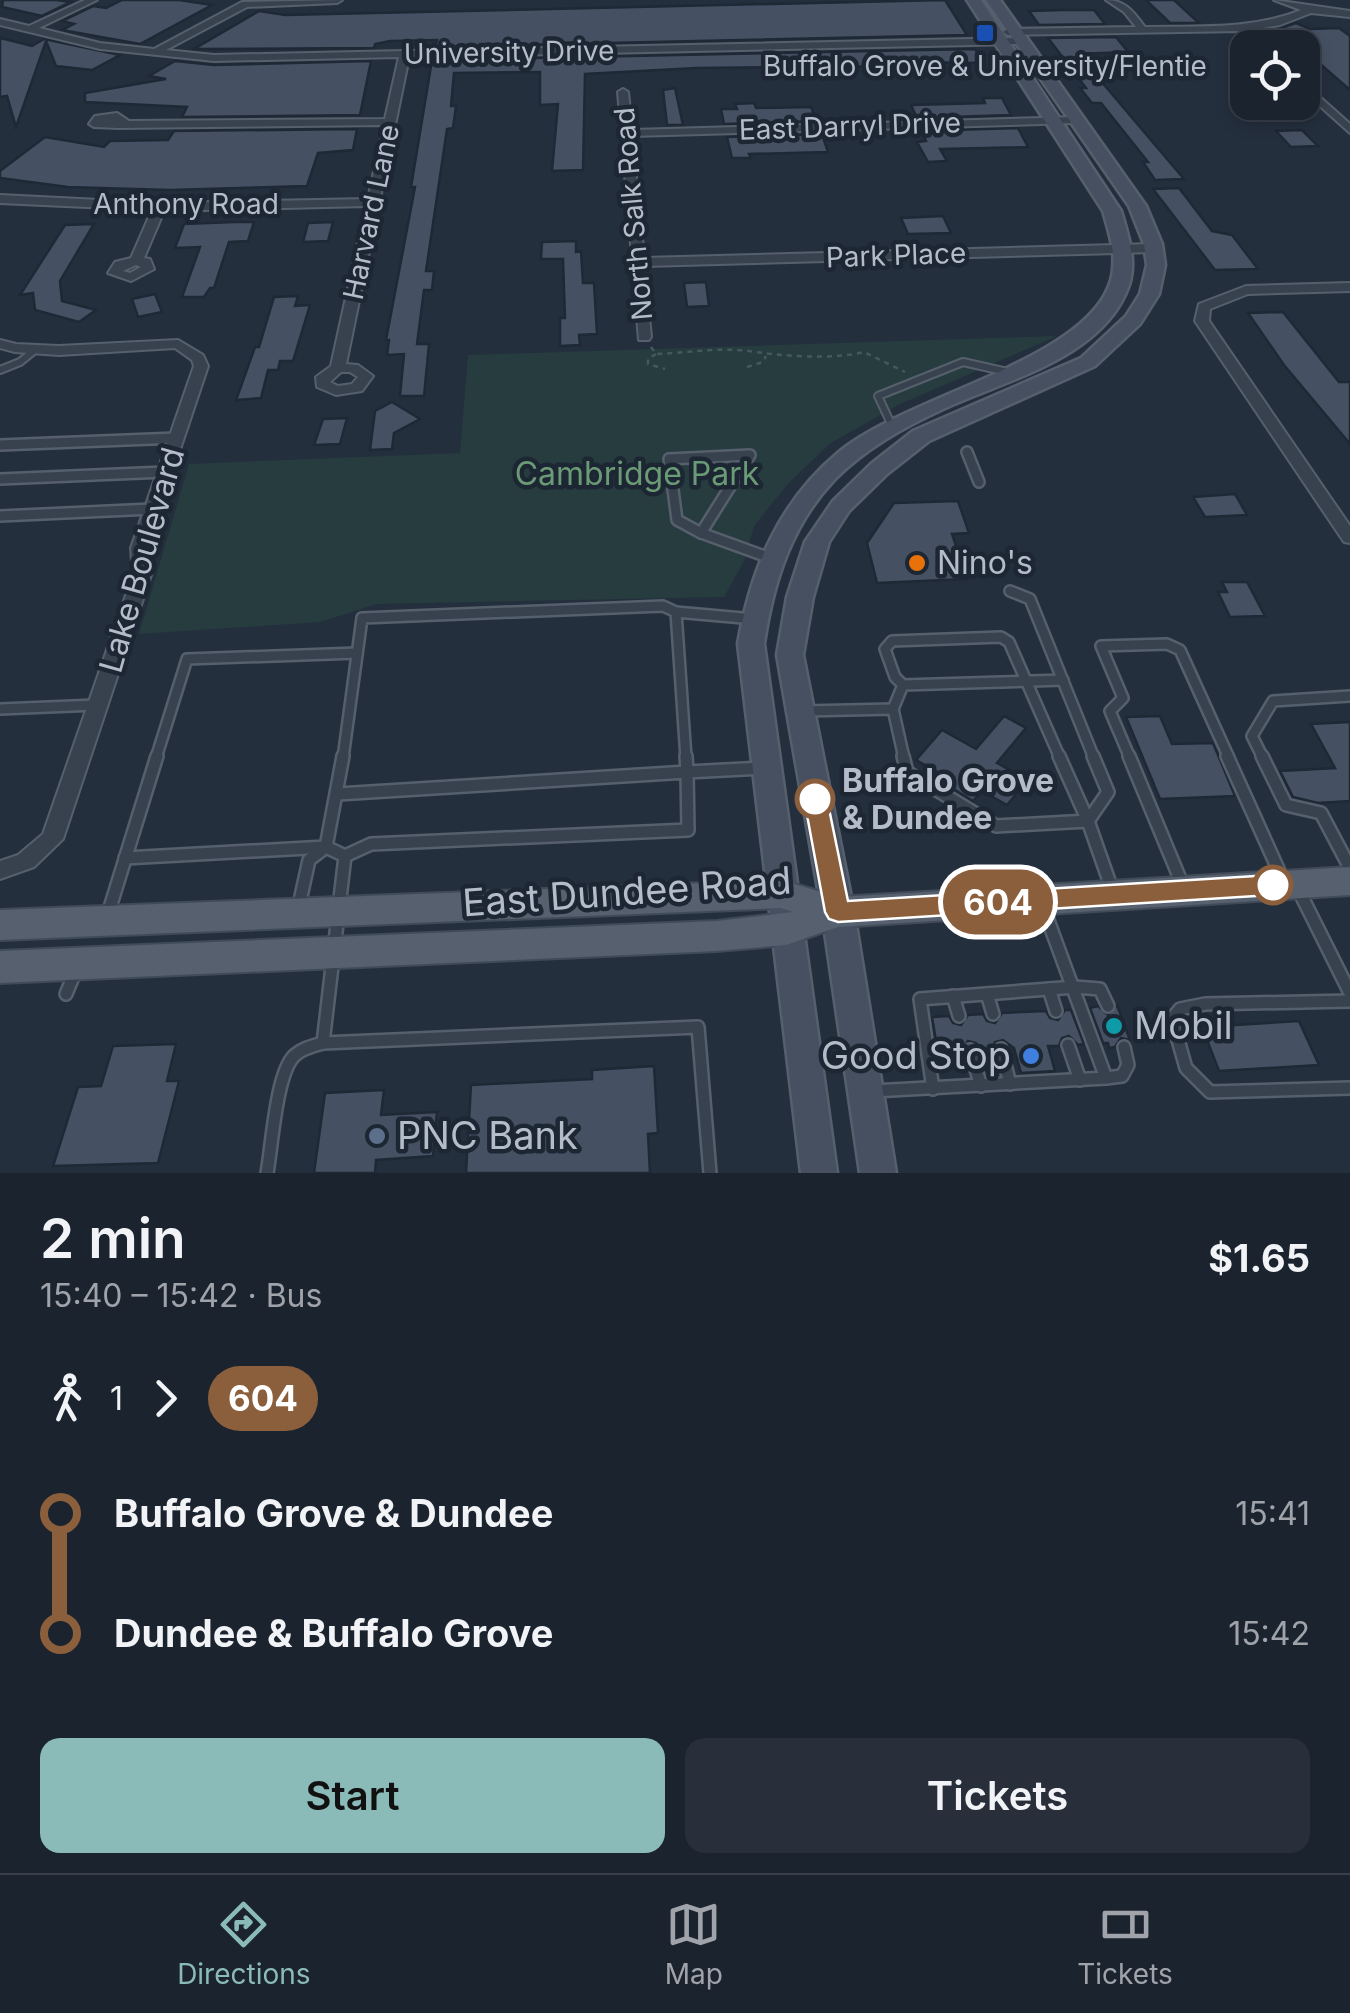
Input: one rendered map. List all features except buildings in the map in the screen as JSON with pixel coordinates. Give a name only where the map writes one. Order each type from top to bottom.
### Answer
[{"type":"main road","points":[[819,1173],[750,644],[770,558],[812,489],[851,453],[951,398],[1049,358],[1101,318],[1120,280],[1126,249],[1112,211],[974,0]]},
{"type":"main road","points":[[878,1173],[838,912],[790,655],[800,597],[818,542],[841,506],[878,469],[922,436],[1088,362],[1112,344],[1137,315],[1150,292],[1156,267],[1140,211],[993,0]]},
{"type":"main road","points":[[838,912],[1350,882]]},
{"type":"main road","name":"East Dundee Road","points":[[0,967],[87,947],[298,913],[781,894],[838,912]]},
{"type":"main road","name":"East Dundee Road","points":[[0,925],[87,947],[334,953],[786,930],[838,912]]},
{"type":"street","points":[[28,30],[92,0]]},
{"type":"street","points":[[153,53],[244,4],[338,0]]},
{"type":"street","points":[[1111,0],[1127,10],[1143,30]]},
{"type":"street","points":[[1279,0],[1310,10],[1350,14]]},
{"type":"street","name":"University Drive","points":[[0,22],[153,53],[214,58],[1244,28],[1276,23],[1310,10]]},
{"type":"street","name":"Harvard Lane","points":[[338,368],[404,55]]},
{"type":"street","name":"North Salk Road","points":[[622,92],[644,336]]},
{"type":"street","points":[[1320,101],[1350,130]]},
{"type":"street","name":"East Darryl Drive","points":[[626,133],[1075,120]]},
{"type":"street","points":[[122,124],[391,122]]},
{"type":"street","name":"Anthony Road","points":[[0,199],[159,207],[373,202]]},
{"type":"street","points":[[136,261],[159,207]]},
{"type":"street","name":"Park Place","points":[[640,262],[1153,248]]},
{"type":"street","points":[[1350,287],[1246,290],[1204,307],[1202,321],[1350,538]]},
{"type":"street","name":"Lake Boulevard","points":[[0,344],[36,349],[178,344],[202,366],[139,548],[142,575],[52,839],[26,861],[0,870]]},
{"type":"lane","points":[[0,370],[20,362],[36,349]]},
{"type":"lane","points":[[892,428],[876,399],[917,380],[963,362],[1014,373]]},
{"type":"lane","points":[[0,445],[176,438]]},
{"type":"lane","points":[[967,452],[979,482]]},
{"type":"lane","points":[[701,533],[750,455],[669,460],[677,520],[701,533],[770,558]]},
{"type":"lane","points":[[0,480],[164,472]]},
{"type":"lane","points":[[0,518],[152,509]]},
{"type":"lane","points":[[1010,591],[1030,599],[1108,792],[1088,821]]},
{"type":"lane","points":[[298,913],[309,860],[326,847],[338,794],[362,618],[663,606],[676,612],[754,619]]},
{"type":"lane","points":[[125,858],[326,847],[345,856],[372,844],[688,830],[676,612]]},
{"type":"lane","points":[[1063,680],[1026,683],[903,685],[895,678],[885,649],[892,641],[1001,636],[1010,642],[1026,683],[1088,821],[1114,894]]},
{"type":"lane","points":[[1185,890],[1110,711],[1123,698],[1101,646],[1167,644],[1180,650],[1290,884],[1350,993]]},
{"type":"lane","points":[[87,947],[125,858],[187,659],[358,653]]},
{"type":"lane","points":[[903,685],[893,709],[907,772],[996,826],[1088,821]]},
{"type":"lane","points":[[1350,696],[1273,701],[1252,736],[1286,804],[1321,813],[1350,868]]},
{"type":"lane","points":[[0,709],[99,704]]},
{"type":"lane","points":[[798,711],[893,709]]},
{"type":"lane","points":[[338,794],[766,768]]},
{"type":"lane","points":[[324,1044],[345,856]]},
{"type":"lane","points":[[1040,899],[1106,1078]]},
{"type":"lane","points":[[933,1088],[920,999],[1075,988],[1100,989],[1108,1006]]},
{"type":"lane","points":[[1049,989],[1056,1010]]},
{"type":"lane","points":[[987,994],[992,1014]]},
{"type":"lane","points":[[952,996],[959,1016]]},
{"type":"lane","points":[[1350,1001],[1204,1004],[1180,1009],[1172,1019],[1186,1068],[1210,1092],[1350,1088]]},
{"type":"lane","points":[[267,1173],[290,1058],[300,1050],[324,1044],[698,1026],[708,1170]]},
{"type":"lane","points":[[1068,1045],[1080,1080]]},
{"type":"lane","points":[[866,1092],[1122,1076],[1128,1065],[1124,1047]]},
{"type":"lane","points":[[1001,1049],[1010,1084]]},
{"type":"lane","points":[[970,1050],[981,1086]]},
{"type":"path","points":[[644,336],[656,354]]},
{"type":"path","points":[[664,369],[648,364],[648,359],[656,354],[748,351],[766,356],[808,353],[838,358],[864,352],[886,360],[917,380]]},
{"type":"path","points":[[747,366],[763,362],[766,356]]},
{"type":"green space","name":"Cambridge Park","points":[[1057,336],[898,405],[829,444],[787,485],[754,526],[744,561],[724,597],[377,604],[320,622],[139,634],[189,464],[460,453],[468,355]]},
{"type":"bus line","name":"604","points":[[815,799],[838,912],[1273,885]]},
{"type":"place","name":"Buffalo Grove & University/Flentie","points":[[985,33]]},
{"type":"place","name":"Nino's","points":[[917,563]]},
{"type":"place","name":"Buffalo Grove & Dundee","points":[[815,799]]},
{"type":"place","name":"Mobil","points":[[1114,1026]]},
{"type":"place","name":"Good Stop","points":[[1031,1056]]},
{"type":"place","name":"PNC Bank","points":[[377,1136]]}]
